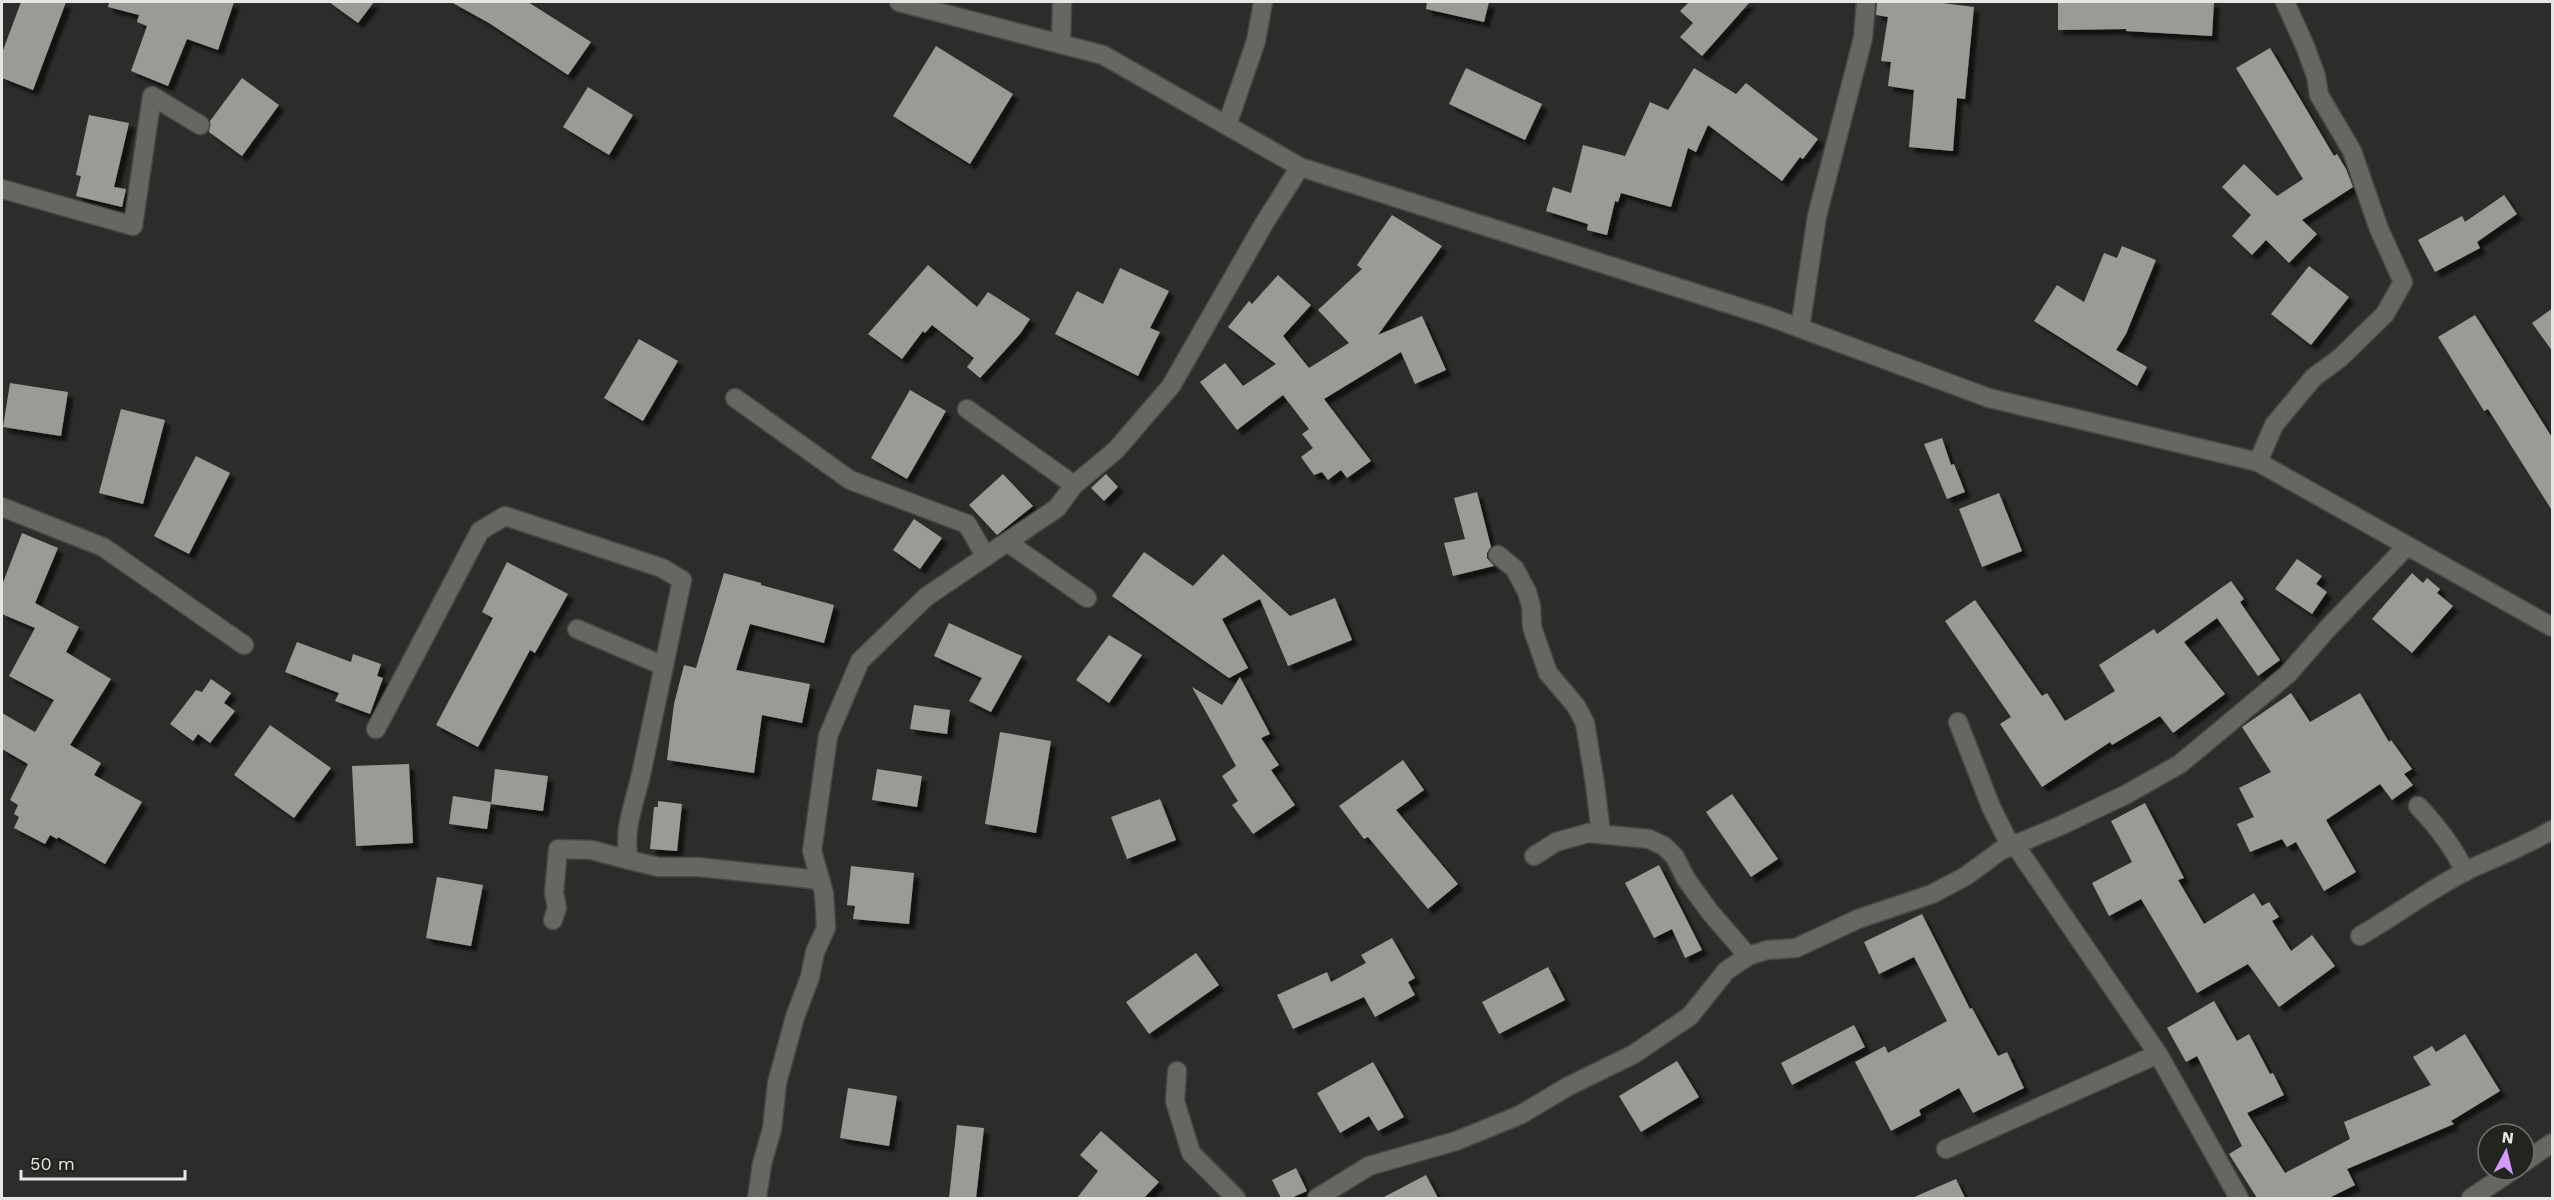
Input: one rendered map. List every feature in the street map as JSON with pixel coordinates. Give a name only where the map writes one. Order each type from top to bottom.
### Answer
[{"type":"street","points":[[899,2],[1103,55],[1300,166],[1800,328],[1989,398],[2258,462],[2553,627]]},
{"type":"street","points":[[1061,44],[1062,2]]},
{"type":"street","points":[[1227,125],[1256,41],[1263,2]]},
{"type":"street","points":[[1800,328],[1817,216],[1863,38],[1866,2]]},
{"type":"street","points":[[2258,462],[2274,425],[2314,377],[2340,358],[2385,314],[2403,282],[2379,229],[2352,151],[2319,95],[2316,76],[2285,2]]},
{"type":"street","points":[[2,189],[133,225],[152,96],[200,125]]},
{"type":"street","points":[[757,1198],[762,1164],[772,1129],[777,1083],[795,1017],[810,977],[815,952],[826,928],[824,893],[812,851],[828,736],[860,661],[926,597],[1057,508],[1074,485],[1116,450],[1171,386],[1265,222],[1300,166]]},
{"type":"street","points":[[735,399],[850,480],[967,524],[986,557]]},
{"type":"street","points":[[967,409],[1074,485]]},
{"type":"street","points":[[2,507],[103,547],[244,645]]},
{"type":"street","points":[[376,729],[480,531],[506,516],[662,568],[682,580],[640,782],[629,821],[626,845],[629,860]]},
{"type":"street","points":[[1007,543],[1087,598]]},
{"type":"street","points":[[1317,1198],[1369,1166],[1456,1141],[1520,1115],[1634,1054],[1690,1016],[1726,971],[1748,956],[1767,950],[1796,948],[1858,919],[1932,894],[1966,876],[2000,850],[2125,795],[2180,764],[2288,674],[2329,627],[2407,546]]},
{"type":"street","points":[[1498,555],[1515,569],[1527,592],[1531,606],[1532,627],[1548,673],[1576,706],[1585,723],[1596,784],[1601,834]]},
{"type":"street","points":[[577,629],[664,666]]},
{"type":"street","points":[[1958,722],[1991,807],[2007,839],[2014,845],[2158,1054],[2239,1198]]},
{"type":"street","points":[[2418,806],[2456,852],[2465,872]]},
{"type":"street","points":[[2360,936],[2465,872],[2553,830]]},
{"type":"street","points":[[1534,856],[1568,838],[1588,833],[1649,839],[1664,846],[1675,857],[1686,879],[1710,912],[1748,956]]},
{"type":"street","points":[[553,920],[557,908],[554,893],[558,849],[592,850],[658,867],[698,867],[820,880]]},
{"type":"street","points":[[1946,1149],[2158,1054]]},
{"type":"street","points":[[1177,1071],[1175,1101],[1191,1153],[1236,1198]]},
{"type":"street","points":[[2536,1154],[2553,1143]]},
{"type":"street","points":[[2471,1198],[2495,1182]]},
{"type":"building","points":[[21,2],[66,2],[33,90],[2,78],[2,53]]},
{"type":"building","points":[[109,2],[234,2],[218,50],[187,39],[168,86],[131,71],[147,26],[137,22],[139,15],[108,7]]},
{"type":"building","points":[[329,2],[374,2],[358,23]]},
{"type":"building","points":[[451,2],[528,2],[591,42],[568,75],[489,23]]},
{"type":"building","points":[[1427,2],[1489,2],[1484,22],[1426,9]]},
{"type":"building","points":[[1689,2],[1750,2],[1702,56],[1680,37],[1693,23],[1680,11]]},
{"type":"building","points":[[1877,2],[1935,2],[1974,7],[1965,99],[1957,98],[1953,151],[1909,147],[1914,90],[1888,86],[1891,62],[1881,61],[1888,17],[1876,15]]},
{"type":"building","points":[[2058,2],[2214,2],[2212,36],[2126,31],[2126,29],[2058,30]]},
{"type":"building","points":[[936,46],[1013,94],[970,164],[893,116]]},
{"type":"building","points":[[2270,48],[2334,156],[2337,154],[2346,169],[2353,187],[2302,220],[2317,234],[2289,263],[2266,240],[2252,255],[2232,236],[2251,215],[2222,187],[2244,164],[2277,196],[2303,179],[2236,68]]},
{"type":"building","points":[[1466,68],[1542,104],[1525,140],[1449,104]]},
{"type":"building","points":[[1694,68],[1736,94],[1746,83],[1818,139],[1803,159],[1800,157],[1782,181],[1708,125],[1696,152],[1688,148],[1671,207],[1621,193],[1618,202],[1615,201],[1607,235],[1587,230],[1588,224],[1546,211],[1553,187],[1571,193],[1583,145],[1625,156],[1650,102],[1668,110]]},
{"type":"building","points":[[242,78],[279,105],[242,156],[209,132],[210,121]]},
{"type":"building","points":[[588,87],[633,115],[609,155],[563,127]]},
{"type":"building","points":[[89,115],[129,123],[114,187],[126,189],[122,207],[76,196],[81,176],[76,175]]},
{"type":"building","points":[[2504,195],[2517,214],[2477,242],[2480,248],[2435,272],[2418,240],[2462,216],[2465,222]]},
{"type":"building","points":[[1392,215],[1442,246],[1378,335],[1422,316],[1446,370],[1415,384],[1401,352],[1324,399],[1371,461],[1347,478],[1341,470],[1328,480],[1322,472],[1314,475],[1301,457],[1313,448],[1302,434],[1309,429],[1283,395],[1237,430],[1200,382],[1225,363],[1243,386],[1276,364],[1228,327],[1249,301],[1252,304],[1278,275],[1311,305],[1283,336],[1309,368],[1349,343],[1318,310],[1362,269],[1357,265]]},
{"type":"building","points":[[2122,246],[2156,260],[2126,334],[2116,350],[2147,367],[2137,386],[2034,321],[2057,285],[2084,302],[2104,253],[2117,258]]},
{"type":"building","points":[[928,265],[977,307],[988,292],[1030,319],[1020,334],[980,378],[967,367],[974,358],[932,325],[925,333],[923,331],[902,359],[868,334]]},
{"type":"building","points":[[2309,266],[2349,297],[2311,345],[2271,314]]},
{"type":"building","points":[[1120,268],[1169,291],[1150,328],[1160,332],[1138,376],[1055,334],[1077,291],[1103,304]]},
{"type":"building","points":[[2553,308],[2553,352],[2532,323]]},
{"type":"building","points":[[2475,315],[2553,439],[2553,512],[2488,409],[2484,411],[2438,337]]},
{"type":"building","points":[[639,339],[678,361],[643,421],[604,398]]},
{"type":"building","points":[[10,383],[68,392],[61,436],[3,427]]},
{"type":"building","points":[[910,390],[946,411],[907,479],[871,458]]},
{"type":"building","points":[[121,409],[165,420],[143,504],[99,493]]},
{"type":"building","points":[[1942,438],[1951,465],[1954,464],[1965,492],[1947,499],[1924,444]]},
{"type":"building","points":[[196,456],[230,473],[189,554],[154,536]]},
{"type":"building","points":[[1003,474],[1033,506],[997,535],[969,505]]},
{"type":"building","points":[[1106,474],[1118,487],[1104,501],[1091,488]]},
{"type":"building","points":[[1477,492],[1491,547],[1487,558],[1494,566],[1453,576],[1444,543],[1465,539],[1454,498]]},
{"type":"building","points":[[1999,493],[2022,551],[1982,567],[1959,509]]},
{"type":"building","points":[[914,519],[942,538],[920,569],[893,550]]},
{"type":"building","points":[[22,533],[58,548],[35,603],[79,627],[66,652],[111,679],[70,745],[101,763],[94,775],[142,802],[105,864],[58,837],[57,839],[50,835],[45,844],[14,828],[19,817],[14,814],[18,805],[10,800],[28,764],[2,749],[2,713],[35,732],[54,700],[9,676],[35,628],[2,614],[2,585]]},
{"type":"building","points":[[1144,552],[1193,586],[1223,554],[1290,616],[1335,598],[1352,640],[1288,666],[1260,599],[1222,619],[1248,668],[1229,678],[1112,596]]},
{"type":"building","points":[[2297,559],[2322,576],[2316,584],[2327,592],[2312,614],[2275,589]]},
{"type":"building","points":[[507,562],[568,594],[535,653],[530,650],[478,747],[436,725],[493,618],[482,612]]},
{"type":"building","points":[[724,573],[834,605],[824,643],[750,624],[736,670],[810,684],[802,723],[762,715],[754,773],[667,760],[674,704],[684,665],[696,668]]},
{"type":"building","points":[[2412,573],[2423,583],[2427,578],[2440,589],[2437,593],[2453,606],[2412,653],[2372,619]]},
{"type":"building","points":[[2231,581],[2244,599],[2240,602],[2280,660],[2258,676],[2217,618],[2184,642],[2225,694],[2173,733],[2160,716],[2112,745],[2110,742],[2042,787],[2000,724],[2011,717],[1945,621],[1975,600],[2042,696],[2047,693],[2065,721],[2115,691],[2099,665],[2154,629],[2157,634]]},
{"type":"building","points":[[949,623],[1022,656],[991,712],[969,701],[982,678],[934,656]]},
{"type":"building","points":[[1109,635],[1142,655],[1109,703],[1076,680]]},
{"type":"building","points":[[297,642],[351,662],[353,654],[381,664],[377,676],[383,678],[370,714],[335,701],[339,693],[285,672]]},
{"type":"building","points":[[1240,677],[1270,734],[1261,738],[1279,765],[1271,770],[1295,805],[1253,834],[1232,805],[1238,801],[1222,776],[1236,766],[1192,687],[1222,705]]},
{"type":"building","points":[[211,679],[231,693],[224,703],[235,711],[210,743],[198,734],[193,741],[170,724],[196,690],[202,692]]},
{"type":"building","points":[[2291,693],[2310,722],[2360,693],[2389,742],[2391,740],[2412,769],[2404,774],[2413,785],[2392,800],[2380,784],[2326,820],[2356,872],[2324,891],[2296,842],[2287,847],[2282,839],[2250,852],[2237,824],[2254,817],[2239,788],[2271,772],[2242,727]]},
{"type":"building","points":[[914,705],[950,710],[947,734],[910,729]]},
{"type":"building","points":[[270,725],[331,768],[294,818],[234,775]]},
{"type":"building","points":[[1000,732],[1051,741],[1036,833],[985,824]]},
{"type":"building","points":[[1403,760],[1424,790],[1396,810],[1458,884],[1428,909],[1368,837],[1364,839],[1339,806]]},
{"type":"building","points":[[409,764],[413,843],[356,846],[352,766]]},
{"type":"building","points":[[495,769],[548,776],[543,811],[491,804]]},
{"type":"building","points":[[877,769],[922,776],[917,807],[872,800]]},
{"type":"building","points":[[1732,794],[1778,859],[1751,877],[1706,812]]},
{"type":"building","points":[[453,796],[491,802],[487,829],[449,824]]},
{"type":"building","points":[[1160,799],[1176,840],[1127,859],[1111,817]]},
{"type":"building","points":[[658,801],[682,804],[677,851],[650,849],[654,807],[658,807]]},
{"type":"building","points":[[2145,803],[2184,878],[2178,880],[2204,924],[2254,893],[2262,906],[2269,902],[2279,917],[2272,921],[2291,951],[2312,935],[2335,966],[2279,1007],[2248,964],[2197,993],[2141,899],[2109,916],[2092,883],[2132,862],[2111,821]]},
{"type":"building","points":[[1659,865],[1702,950],[1685,958],[1672,929],[1654,938],[1625,883]]},
{"type":"building","points":[[851,866],[914,873],[909,924],[853,919],[855,906],[847,905]]},
{"type":"building","points":[[437,877],[483,885],[471,946],[426,938]]},
{"type":"building","points":[[1922,914],[1970,1009],[1972,1008],[1998,1056],[2007,1052],[2024,1088],[1973,1113],[1959,1088],[1919,1110],[1921,1115],[1891,1131],[1855,1062],[1885,1046],[1888,1053],[1947,1021],[1914,957],[1879,974],[1864,942]]},
{"type":"building","points":[[1392,938],[1415,978],[1408,982],[1415,995],[1375,1017],[1364,997],[1293,1029],[1277,995],[1327,972],[1331,982],[1366,963],[1361,955]]},
{"type":"building","points":[[1196,953],[1219,985],[1149,1034],[1126,1002]]},
{"type":"building","points":[[1548,967],[1565,1000],[1499,1034],[1482,1002]]},
{"type":"building","points":[[2214,1001],[2237,1041],[2249,1034],[2284,1095],[2247,1113],[2285,1173],[2350,1139],[2344,1122],[2431,1085],[2413,1057],[2432,1046],[2436,1052],[2465,1034],[2500,1091],[2451,1121],[2454,1124],[2347,1169],[2355,1185],[2329,1198],[2257,1198],[2229,1154],[2242,1146],[2197,1056],[2186,1062],[2167,1028]]},
{"type":"building","points":[[1854,1025],[1865,1047],[1792,1085],[1781,1063]]},
{"type":"building","points":[[1677,1061],[1699,1097],[1641,1132],[1619,1096]]},
{"type":"building","points":[[1373,1062],[1404,1117],[1378,1131],[1369,1116],[1340,1133],[1317,1093]]},
{"type":"building","points":[[848,1088],[897,1096],[889,1146],[840,1138]]},
{"type":"building","points":[[957,1125],[984,1128],[976,1198],[949,1198]]},
{"type":"building","points":[[1101,1131],[1159,1182],[1144,1198],[1077,1198],[1098,1171],[1080,1155]]},
{"type":"building","points":[[1296,1168],[1307,1191],[1291,1198],[1281,1198],[1272,1180]]},
{"type":"building","points":[[1426,1175],[1438,1198],[1382,1198]]},
{"type":"building","points":[[1956,1179],[1965,1198],[1912,1198]]}]
